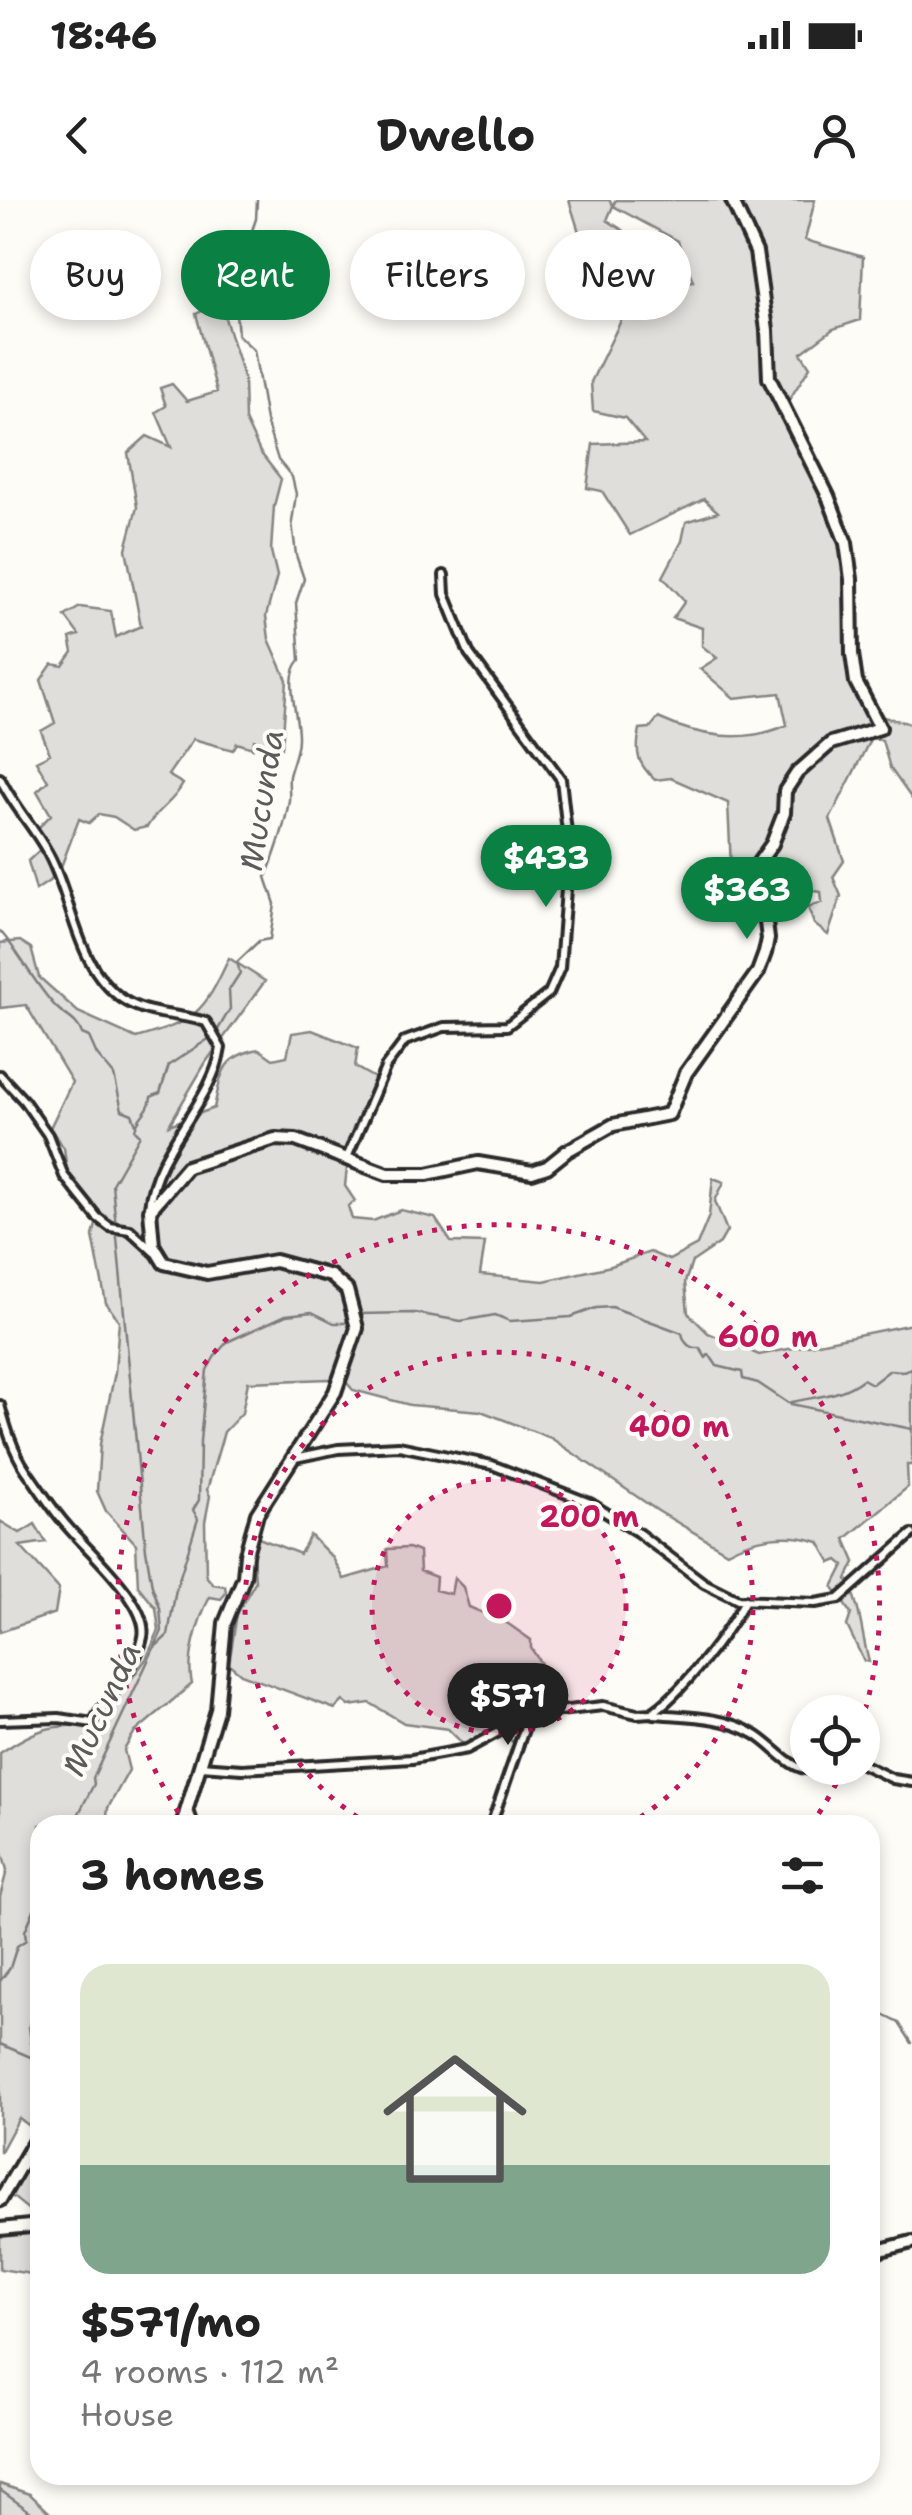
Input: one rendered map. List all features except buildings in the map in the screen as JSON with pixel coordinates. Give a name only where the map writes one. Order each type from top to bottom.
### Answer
[{"type":"main road","points":[[185,1815],[220,1698],[225,1622],[243,1581],[252,1530],[260,1508],[335,1392],[355,1342],[356,1314],[344,1285],[331,1276],[275,1260],[198,1273],[171,1266],[155,1253],[149,1214],[161,1194],[187,1167],[275,1139],[296,1140],[391,1174],[420,1175],[478,1163],[538,1171],[613,1125],[669,1114],[686,1072],[753,980],[766,953],[764,898],[752,872],[779,830],[787,787],[804,766],[831,744],[880,728],[856,682],[846,543],[828,496],[769,378],[768,330],[756,252],[732,200]]},
{"type":"main road","points":[[0,2200],[30,2149]]},
{"type":"main road","points":[[0,2230],[30,2226]]},
{"type":"main road","points":[[880,2253],[912,2242]]},
{"type":"street","points":[[346,1160],[386,1066],[405,1040],[454,1025],[507,1026],[549,993],[560,968],[569,850],[561,779],[469,653],[446,594],[444,575]]},
{"type":"street","points":[[0,778],[48,853],[91,964],[102,982],[144,1010],[206,1022],[220,1048],[212,1078],[173,1142],[157,1178],[149,1214]]},
{"type":"street","points":[[0,1075],[53,1142],[66,1179],[96,1217],[116,1228],[130,1230],[155,1253]]},
{"type":"street","points":[[0,1405],[23,1466],[64,1523],[128,1596],[142,1618],[145,1632],[124,1676],[93,1723],[58,1718],[0,1720]]},
{"type":"street","points":[[290,1459],[338,1449],[399,1446],[492,1465],[590,1504],[637,1532],[704,1583],[728,1597],[745,1600],[815,1603],[839,1599],[912,1534]]},
{"type":"street","points":[[650,1713],[689,1677],[745,1600]]},
{"type":"street","points":[[200,1766],[242,1769],[389,1762],[444,1755],[467,1749],[528,1715],[603,1706],[637,1714],[727,1722],[757,1736],[790,1761]]},
{"type":"street","points":[[495,1815],[528,1715]]},
{"type":"street","points":[[880,1773],[893,1780],[912,1782]]},
{"type":"street","points":[[188,1806],[191,1815]]},
{"type":"shaded area","points":[[569,200],[609,200],[613,205],[616,200],[815,200],[805,240],[863,257],[860,320],[833,329],[801,353],[810,367],[787,403],[828,490],[846,564],[847,634],[871,714],[912,724],[912,799],[890,768],[882,740],[871,738],[830,819],[844,861],[833,877],[841,896],[828,935],[814,924],[808,907],[822,902],[821,892],[736,893],[708,886],[731,867],[728,803],[671,778],[655,780],[639,757],[640,729],[650,728],[658,718],[722,736],[755,735],[787,725],[780,693],[734,698],[700,669],[717,658],[702,646],[702,628],[673,618],[685,601],[663,577],[682,541],[686,522],[718,512],[704,499],[630,535],[602,491],[587,488],[593,444],[645,442],[625,418],[593,411],[591,382],[621,320],[691,320],[691,230],[658,230],[613,206],[607,220],[622,230],[578,230]]},
{"type":"shaded area","points":[[198,320],[226,320],[244,379],[245,420],[260,452],[281,479],[274,506],[271,551],[277,576],[266,616],[269,639],[287,680],[282,748],[254,740],[253,748],[237,743],[233,750],[193,739],[168,775],[183,784],[147,827],[134,830],[114,817],[99,814],[89,823],[79,819],[58,875],[36,890],[28,861],[44,846],[35,831],[51,815],[37,791],[48,781],[36,761],[50,754],[41,731],[55,723],[41,680],[52,664],[63,666],[73,652],[70,638],[79,635],[65,616],[80,607],[111,611],[116,637],[141,626],[126,549],[137,507],[128,453],[147,436],[171,447],[156,412],[166,406],[160,388],[172,384],[187,401],[217,392]]},
{"type":"shaded area","points":[[20,941],[31,948],[39,977],[78,1012],[136,1038],[195,1013],[212,992],[229,958],[265,981],[206,1062],[169,1125],[214,1108],[221,1076],[237,1057],[259,1049],[273,1059],[287,1056],[292,1033],[312,1030],[358,1048],[355,1067],[378,1080],[348,1159],[345,1186],[355,1201],[348,1206],[352,1219],[373,1221],[401,1210],[435,1218],[451,1242],[485,1243],[480,1275],[544,1281],[611,1266],[650,1252],[669,1260],[697,1245],[709,1216],[713,1178],[724,1182],[715,1201],[727,1231],[720,1243],[692,1262],[685,1282],[688,1313],[708,1333],[759,1355],[912,1324],[912,1465],[907,1465],[908,1487],[845,1539],[855,1562],[847,1579],[869,1662],[864,1661],[847,1626],[851,1614],[833,1587],[844,1565],[838,1560],[831,1563],[819,1542],[772,1538],[727,1552],[658,1511],[551,1438],[481,1411],[410,1405],[353,1390],[346,1382],[329,1379],[248,1382],[242,1413],[224,1432],[207,1490],[210,1496],[205,1522],[206,1576],[213,1584],[225,1586],[226,1593],[221,1599],[210,1597],[201,1616],[192,1652],[192,1684],[134,1733],[124,1750],[129,1770],[107,1815],[30,1815],[30,2126],[19,2118],[0,2153],[0,1897],[7,1870],[0,1846],[0,1753],[46,1729],[97,1725],[146,1659],[159,1630],[156,1608],[138,1586],[136,1544],[106,1511],[97,1491],[100,1444],[115,1372],[119,1321],[106,1303],[93,1236],[99,1213],[67,1171],[64,1148],[50,1128],[72,1082],[26,1005],[0,1008],[0,943]]},
{"type":"shaded area","points":[[0,1521],[20,1533],[35,1524],[46,1542],[20,1546],[59,1589],[55,1613],[0,1632]]},
{"type":"shaded area","points":[[310,1535],[333,1558],[344,1579],[388,1566],[387,1549],[409,1548],[419,1552],[420,1571],[436,1577],[435,1590],[451,1594],[454,1578],[463,1587],[469,1607],[507,1623],[531,1640],[531,1648],[543,1667],[522,1700],[534,1722],[514,1743],[498,1730],[465,1746],[448,1729],[404,1723],[370,1703],[349,1706],[343,1701],[335,1709],[241,1674],[229,1664],[237,1613],[255,1582],[256,1537],[300,1554]]},
{"type":"shaded area","points":[[30,2157],[30,2211],[9,2194]]},
{"type":"shaded area","points":[[30,2225],[30,2274],[0,2269],[0,2232]]},
{"type":"shaded area","points":[[0,2484],[30,2494],[52,2515],[0,2515]]},
{"type":"waterway","name":"Mucunda","points":[[216,1033],[230,1009],[229,990],[240,973],[237,962],[259,941],[270,939],[275,904],[266,877],[285,820],[298,738],[292,687],[300,660],[296,603],[304,579],[292,522],[296,494],[292,477],[278,460],[266,421],[254,350],[238,335],[234,291],[246,265],[244,254],[256,219],[257,200]]},
{"type":"waterway","points":[[0,931],[48,998],[89,1037],[97,1055],[114,1075],[122,1110],[132,1114],[136,1124]]},
{"type":"waterway","name":"Mucunda","points":[[78,1815],[162,1631],[146,1550],[112,1184],[140,1135],[136,1125],[151,1097],[160,1093],[169,1065],[210,1038]]},
{"type":"waterway","points":[[357,1314],[415,1313],[461,1321],[495,1315],[510,1321],[571,1317],[612,1307],[682,1333],[688,1345],[700,1348],[706,1358],[709,1354],[717,1366],[742,1372],[743,1379],[758,1383],[788,1403],[836,1393],[863,1379],[872,1384],[890,1370],[912,1368]]},
{"type":"waterway","points":[[155,1647],[168,1635],[176,1589],[198,1519],[193,1510],[199,1500],[207,1370],[215,1356],[227,1342],[286,1315],[312,1312],[334,1323],[345,1323],[350,1317]]},
{"type":"waterway","points":[[791,1404],[912,1429]]},
{"type":"waterway","name":"Mucunda","points":[[0,1981],[10,1968],[17,1946],[26,1940],[30,1919]]},
{"type":"waterway","points":[[880,2013],[899,2023],[912,2043]]},
{"type":"waterway","points":[[0,2044],[30,2057]]},
{"type":"waterway","points":[[0,2490],[35,2515]]}]
